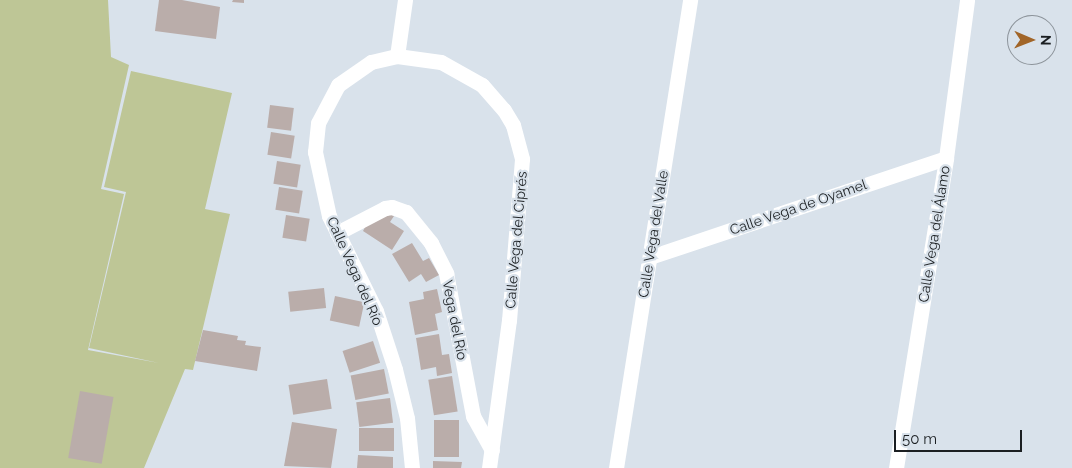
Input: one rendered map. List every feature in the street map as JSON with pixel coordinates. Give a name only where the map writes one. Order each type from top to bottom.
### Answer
[{"type":"street","points":[[397,56],[405,0]]},
{"type":"street","name":"Calle Vega del Valle","points":[[616,468],[690,0]]},
{"type":"street","name":"Calle Vega del Álamo","points":[[896,468],[946,158],[967,0]]},
{"type":"street","name":"Calle Vega del Río","points":[[397,56],[371,62],[348,76],[330,96],[318,123],[317,167],[329,216],[376,312],[395,369],[407,418],[412,468]]},
{"type":"street","name":"Calle Vega del Ciprés","points":[[397,56],[441,62],[482,85],[504,110],[522,159],[509,320],[490,468]]},
{"type":"street","name":"Calle Vega de Oyamel","points":[[650,257],[946,158]]},
{"type":"street","name":"Vega del Río","points":[[337,233],[385,208],[392,207],[406,212],[431,243],[446,273],[473,416],[492,450]]},
{"type":"green space","points":[[0,0],[108,0],[111,57],[129,65],[101,189],[124,194],[88,350],[159,363],[89,348],[126,192],[104,187],[131,71],[232,93],[205,209],[230,214],[193,370],[185,369],[144,468],[0,468]]},
{"type":"building","points":[[159,0],[182,0],[220,7],[216,39],[155,31]]},
{"type":"building","points":[[233,0],[244,0],[244,3],[232,2]]},
{"type":"building","points":[[270,105],[294,108],[291,131],[267,128]]},
{"type":"building","points":[[271,132],[295,136],[291,158],[267,155]]},
{"type":"building","points":[[277,161],[301,165],[297,187],[273,184]]},
{"type":"building","points":[[279,187],[303,191],[299,213],[275,210]]},
{"type":"building","points":[[375,208],[394,216],[390,222],[404,231],[392,250],[363,231]]},
{"type":"building","points":[[286,215],[310,219],[306,241],[282,238]]},
{"type":"building","points":[[412,243],[423,261],[429,258],[439,275],[426,282],[421,274],[409,282],[392,254]]},
{"type":"building","points":[[324,288],[326,308],[290,312],[288,292]]},
{"type":"building","points":[[437,289],[442,312],[435,314],[438,330],[415,335],[409,302],[424,299],[423,292]]},
{"type":"building","points":[[335,296],[364,302],[359,327],[330,320]]},
{"type":"building","points":[[203,330],[238,336],[237,340],[246,341],[245,345],[261,347],[257,371],[195,361]]},
{"type":"building","points":[[439,334],[442,355],[449,354],[452,373],[437,376],[436,367],[421,370],[416,338]]},
{"type":"building","points":[[373,341],[380,363],[350,373],[343,351]]},
{"type":"building","points":[[384,369],[389,394],[355,400],[351,375]]},
{"type":"building","points":[[452,376],[458,412],[434,415],[428,380]]},
{"type":"building","points":[[327,379],[332,409],[293,415],[288,385]]},
{"type":"building","points":[[80,391],[113,397],[102,464],[68,458]]},
{"type":"building","points":[[390,398],[393,423],[359,427],[356,402]]},
{"type":"building","points":[[434,420],[459,420],[459,457],[434,457]]},
{"type":"building","points":[[292,422],[337,429],[331,468],[284,466]]},
{"type":"building","points":[[359,428],[394,428],[394,451],[359,451]]},
{"type":"building","points":[[358,455],[393,457],[393,468],[357,468]]},
{"type":"building","points":[[433,461],[462,462],[461,468],[433,468]]}]
